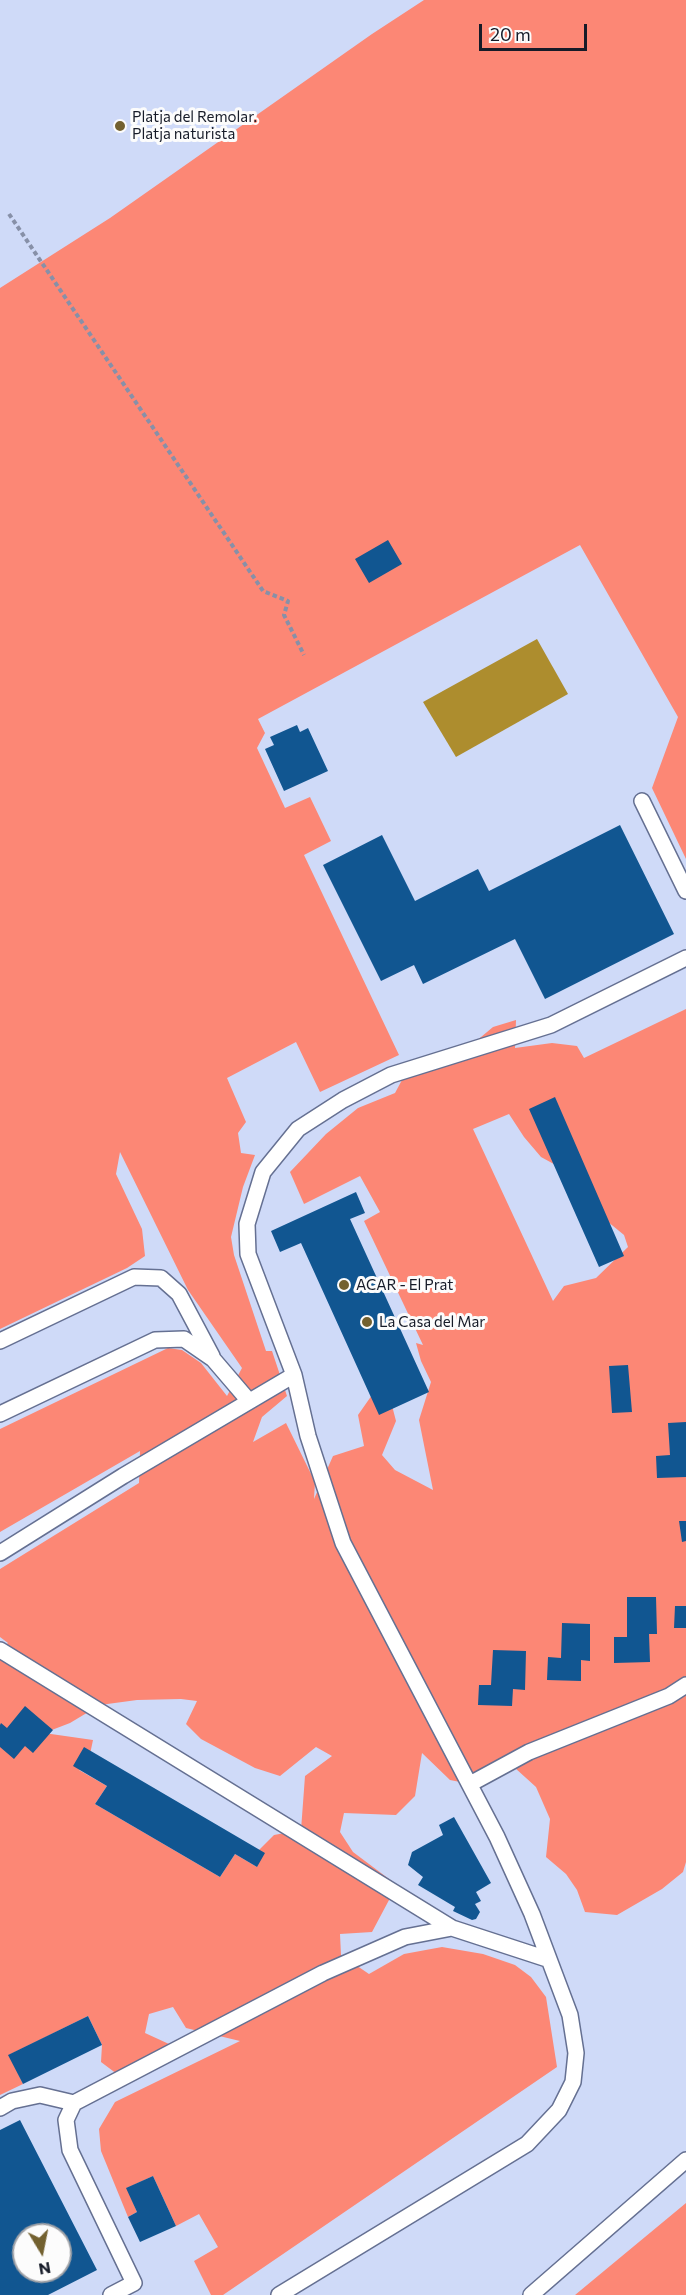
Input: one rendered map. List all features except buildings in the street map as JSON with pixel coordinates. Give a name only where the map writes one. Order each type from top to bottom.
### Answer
[{"type":"lane","points":[[642,801],[686,891]]},
{"type":"lane","points":[[279,2295],[527,2144],[559,2110],[573,2082],[576,2053],[570,2014],[547,1959],[532,1914],[470,1784],[343,1543],[308,1436],[294,1375],[248,1254],[247,1224],[263,1172],[298,1129],[343,1100],[391,1076],[551,1026],[686,958]]},
{"type":"lane","points":[[0,1341],[134,1277],[161,1278],[179,1294],[213,1359],[249,1401]]},
{"type":"lane","points":[[0,1414],[155,1340],[184,1339],[213,1359]]},
{"type":"lane","points":[[0,1553],[294,1375]]},
{"type":"lane","points":[[0,1650],[452,1928],[547,1959]]},
{"type":"lane","points":[[470,1784],[529,1752],[669,1696],[686,1685]]},
{"type":"lane","points":[[111,2295],[134,2283],[70,2150],[66,2120],[74,2103],[323,1973],[405,1936],[452,1928]]},
{"type":"lane","points":[[0,2108],[12,2102],[40,2095],[74,2103]]},
{"type":"lane","points":[[531,2295],[686,2160]]},
{"type":"path","points":[[9,214],[263,591],[288,601],[284,615],[304,654]]},
{"type":"shaded area","points":[[424,0],[686,0],[686,859],[652,788],[678,717],[580,545],[258,719],[265,733],[257,748],[285,808],[310,797],[331,841],[304,855],[399,1055],[320,1092],[296,1042],[227,1078],[246,1122],[238,1133],[241,1153],[255,1155],[243,1187],[231,1237],[234,1255],[266,1351],[272,1351],[287,1396],[262,1417],[253,1442],[286,1423],[315,1482],[314,1499],[333,1456],[364,1446],[358,1415],[372,1395],[390,1398],[396,1421],[382,1455],[395,1470],[433,1490],[419,1420],[431,1382],[416,1343],[423,1345],[364,1221],[380,1212],[360,1176],[304,1204],[290,1172],[326,1134],[358,1108],[395,1093],[409,1067],[463,1052],[493,1027],[516,1020],[515,1048],[552,1043],[577,1046],[584,1058],[686,1009],[686,1862],[683,1872],[662,1889],[617,1915],[585,1912],[577,1890],[566,1874],[546,1857],[550,1819],[536,1787],[515,1768],[470,1784],[450,1780],[422,1753],[415,1796],[396,1815],[344,1813],[340,1832],[353,1852],[397,1885],[372,1932],[340,1934],[341,1955],[369,1974],[404,1954],[442,1947],[483,1954],[515,1965],[531,1977],[546,1997],[557,2067],[223,2295],[211,2295],[194,2261],[218,2247],[199,2214],[176,2226],[153,2176],[127,2188],[137,2212],[128,2217],[101,2151],[99,2129],[115,2102],[240,2041],[186,2028],[173,2007],[149,2014],[145,2033],[169,2044],[157,2066],[121,2077],[101,2062],[102,2045],[88,2016],[9,2055],[23,2084],[0,2095],[0,1649],[8,1643],[0,1637],[0,1569],[139,1483],[140,1451],[0,1532],[0,1429],[168,1348],[182,1350],[201,1363],[227,1396],[242,1368],[188,1290],[120,1152],[116,1174],[142,1229],[145,1256],[127,1268],[0,1329],[0,288],[110,218]],"holes":[[[509,1114],[541,1157],[572,1174],[585,1203],[624,1235],[628,1247],[596,1278],[564,1286],[553,1301],[473,1129]],[[137,1700],[197,1701],[186,1724],[201,1739],[255,1768],[280,1776],[316,1747],[332,1756],[305,1776],[301,1830],[274,1835],[258,1851],[257,1867],[235,1854],[220,1877],[95,1804],[107,1786],[79,1770],[89,1759],[93,1740],[44,1733],[70,1723],[100,1705]]]},
{"type":"shaded area","points":[[537,639],[568,694],[456,757],[423,702]]},
{"type":"shaded area","points":[[686,2203],[686,2295],[575,2295]]},
{"type":"place","name":"Platja del Remolar. Platja naturista","points":[[120,126]]},
{"type":"place","name":"ACAR - El Prat","points":[[344,1285]]},
{"type":"place","name":"La Casa del Mar","points":[[367,1322]]}]
